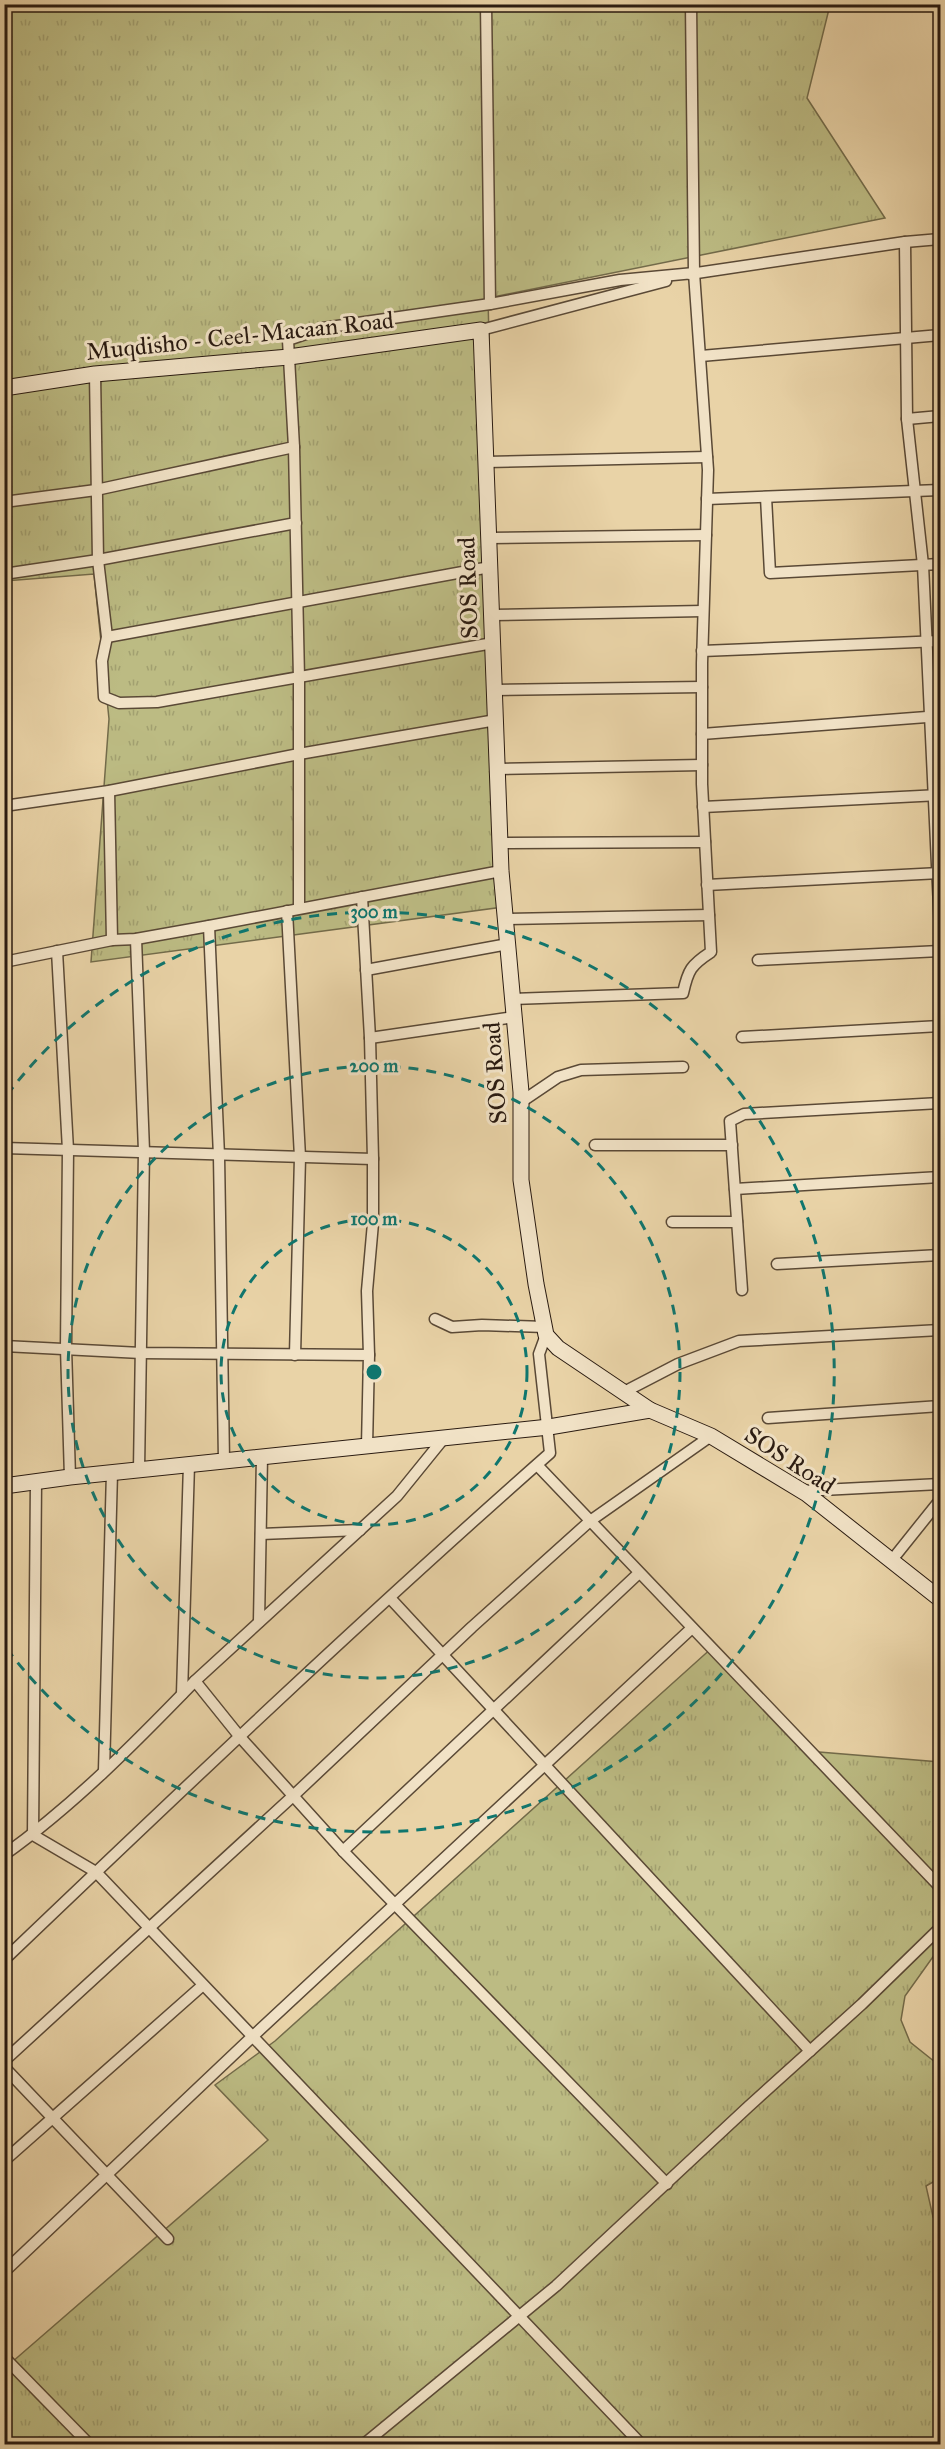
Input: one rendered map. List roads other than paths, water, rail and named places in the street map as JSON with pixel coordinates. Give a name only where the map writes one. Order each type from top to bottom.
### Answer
[{"type":"street","points":[[486,4],[490,304]]},
{"type":"street","points":[[512,999],[683,993],[687,974],[694,963],[711,952],[702,765],[702,651],[707,457],[694,273],[691,4]]},
{"type":"street","points":[[299,908],[296,523],[288,340],[323,328],[490,304],[620,280],[694,273],[905,242],[940,239]]},
{"type":"street","points":[[905,242],[907,419],[923,566],[927,643],[935,716],[940,929]]},
{"type":"street","points":[[481,330],[694,273]]},
{"type":"street","name":"Muqdisho - Ceel-Macaan Road","points":[[4,388],[95,374],[289,357],[481,330]]},
{"type":"street","name":"SOS Road","points":[[481,330],[501,871],[521,1102],[521,1180],[545,1331],[558,1348],[650,1410],[711,1436],[802,1491],[940,1599]]},
{"type":"street","points":[[701,356],[940,335]]},
{"type":"street","points":[[95,374],[98,560],[107,637],[102,661],[104,697],[119,703],[157,702],[493,643]]},
{"type":"street","points":[[907,419],[940,416]]},
{"type":"street","points":[[4,502],[96,489],[294,447]]},
{"type":"street","points":[[486,462],[707,457]]},
{"type":"street","points":[[707,499],[940,490]]},
{"type":"street","points":[[766,497],[770,573],[940,564]]},
{"type":"street","points":[[4,574],[98,560],[296,523]]},
{"type":"street","points":[[489,538],[706,535]]},
{"type":"street","points":[[107,637],[490,567]]},
{"type":"street","points":[[492,615],[703,611]]},
{"type":"street","points":[[702,651],[940,641]]},
{"type":"street","points":[[495,690],[702,687]]},
{"type":"street","points":[[702,734],[935,716]]},
{"type":"street","points":[[4,806],[109,791],[299,754],[496,720]]},
{"type":"street","points":[[498,769],[702,765]]},
{"type":"street","points":[[109,791],[112,940]]},
{"type":"street","points":[[704,807],[937,795]]},
{"type":"street","points":[[500,843],[705,842]]},
{"type":"street","points":[[4,962],[112,940],[136,939],[501,871]]},
{"type":"street","points":[[707,885],[939,873]]},
{"type":"street","points":[[362,897],[370,1038],[373,1159],[373,1223],[367,1291],[369,1355],[367,1446]]},
{"type":"street","points":[[287,911],[300,1157],[295,1355]]},
{"type":"street","points":[[505,919],[709,915]]},
{"type":"street","points":[[209,926],[219,1156],[224,1460]]},
{"type":"street","points":[[136,939],[144,1151],[139,1470]]},
{"type":"street","points":[[366,970],[508,944]]},
{"type":"street","points":[[57,951],[68,1150],[66,1348],[70,1477]]},
{"type":"street","points":[[758,960],[940,951]]},
{"type":"street","points":[[370,1038],[514,1017]]},
{"type":"street","points":[[742,1037],[940,1026]]},
{"type":"street","points":[[521,1102],[558,1077],[581,1070],[683,1067]]},
{"type":"street","points":[[742,1290],[730,1121],[744,1114],[940,1103]]},
{"type":"street","points":[[595,1145],[732,1145]]},
{"type":"street","points":[[4,1148],[373,1159]]},
{"type":"street","points":[[735,1189],[940,1177]]},
{"type":"street","points":[[672,1222],[737,1222]]},
{"type":"street","points":[[777,1264],[940,1255]]},
{"type":"street","points":[[4,1960],[240,1737],[550,1453],[549,1427],[539,1354],[545,1331],[482,1325],[452,1327],[435,1318]]},
{"type":"street","points":[[624,1392],[678,1364],[739,1341],[940,1330]]},
{"type":"street","points":[[4,1346],[141,1353],[369,1355]]},
{"type":"street","points":[[768,1418],[940,1406]]},
{"type":"street","points":[[4,1486],[112,1472],[549,1427],[650,1410]]},
{"type":"street","points":[[4,2061],[293,1796],[442,1654],[590,1521],[711,1436]]},
{"type":"street","points":[[4,1855],[33,1835],[104,1770],[195,1681],[397,1496],[444,1438]]},
{"type":"street","points":[[259,1622],[262,1456]]},
{"type":"street","points":[[182,1694],[189,1464]]},
{"type":"street","points":[[537,1465],[940,1887]]},
{"type":"street","points":[[104,1770],[112,1472]]},
{"type":"street","points":[[33,1835],[36,1481]]},
{"type":"street","points":[[802,1491],[940,1484]]},
{"type":"street","points":[[892,1560],[940,1500]]},
{"type":"street","points":[[261,1534],[360,1530]]},
{"type":"street","points":[[343,1851],[639,1573]]},
{"type":"street","points":[[390,1598],[810,2051]]},
{"type":"street","points":[[4,2272],[252,2037],[692,1628]]},
{"type":"street","points":[[195,1681],[240,1737],[343,1851],[667,2184]]},
{"type":"street","points":[[33,1835],[96,1872],[641,2445]]},
{"type":"street","points":[[364,2445],[556,2286],[862,2004],[940,1928]]},
{"type":"street","points":[[4,2161],[203,1985]]},
{"type":"street","points":[[4,2067],[168,2238]]},
{"type":"street","points":[[4,2356],[89,2445]]}]
